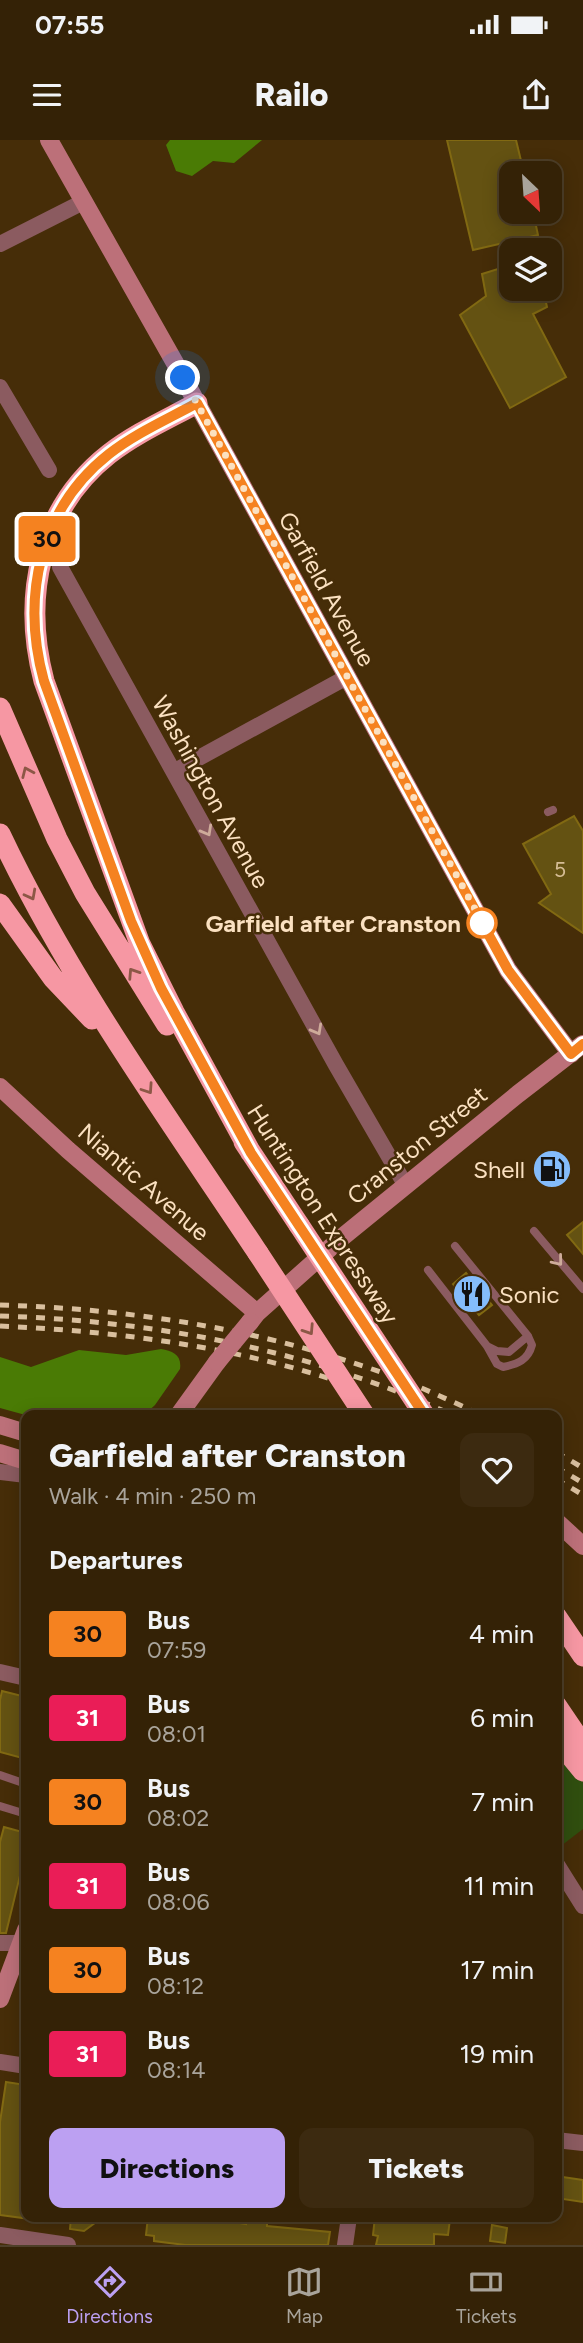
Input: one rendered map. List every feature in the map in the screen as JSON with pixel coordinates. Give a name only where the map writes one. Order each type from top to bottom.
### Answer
[{"type":"highway","points":[[197,403],[119,446],[94,467],[71,496],[53,527],[40,561],[34,596],[34,629],[44,681],[139,944],[251,1153]]},
{"type":"highway","name":"Huntington Expressway","points":[[0,708],[57,839],[85,893],[136,977],[421,1410]]},
{"type":"highway","points":[[0,834],[67,960],[124,1053],[361,1410]]},
{"type":"highway","points":[[0,904],[53,978],[124,1053]]},
{"type":"highway","points":[[562,1625],[583,1656]]},
{"type":"highway","points":[[562,1714],[583,1745]]},
{"type":"highway","points":[[562,1746],[583,1772]]},
{"type":"street","name":"Garfield Avenue","points":[[49,140],[197,403],[508,970],[577,1049]]},
{"type":"street","points":[[0,244],[83,202]]},
{"type":"street","points":[[0,387],[49,470]]},
{"type":"street","name":"Washington Avenue","points":[[61,567],[405,1186]]},
{"type":"street","points":[[175,771],[347,677]]},
{"type":"street","name":"Cranston Street","points":[[182,1410],[253,1317],[340,1239],[577,1049]]},
{"type":"street","name":"Niantic Avenue","points":[[0,1087],[253,1317]]},
{"type":"street","points":[[173,1410],[195,1391]]},
{"type":"street","points":[[193,1410],[195,1391]]},
{"type":"street","points":[[0,1425],[21,1431]]},
{"type":"street","points":[[0,1453],[21,1459]]},
{"type":"street","points":[[0,1472],[21,1474]]},
{"type":"street","points":[[562,1527],[583,1546]]},
{"type":"street","points":[[0,1672],[21,1677]]},
{"type":"street","points":[[563,1884],[583,1906]]},
{"type":"street","points":[[0,1943],[21,1938]]},
{"type":"street","points":[[0,1999],[21,1945]]},
{"type":"street","points":[[0,2062],[21,2065]]},
{"type":"street","points":[[562,2141],[583,2143]]},
{"type":"street","points":[[345,2245],[348,2222]]},
{"type":"street","points":[[0,2235],[68,2245]]},
{"type":"lane","points":[[534,1231],[583,1289]]},
{"type":"lane","points":[[428,1270],[487,1346],[497,1364],[503,1367],[526,1358],[532,1345],[528,1336],[454,1246]]},
{"type":"lane","points":[[487,1346],[509,1352],[528,1336]]},
{"type":"lane","points":[[0,1775],[21,1782]]},
{"type":"lane","points":[[0,1806],[21,1812]]},
{"type":"green space","points":[[170,140],[262,140],[234,163],[213,161],[192,176],[176,171],[166,145]]},
{"type":"green space","points":[[161,1349],[176,1355],[180,1360],[180,1369],[150,1410],[21,1410],[21,1414],[0,1408],[0,1357],[31,1367],[79,1350],[126,1355]]},
{"type":"green space","points":[[562,1743],[583,1766],[583,1829],[562,1845]]},
{"type":"building","points":[[447,140],[516,140],[521,161],[499,161],[499,224],[536,224],[538,235],[499,238],[499,244],[473,250]]},
{"type":"building","points":[[499,269],[499,301],[546,301],[547,307],[533,314],[566,377],[510,408],[460,315],[486,296],[482,274]]},
{"type":"building","points":[[574,816],[583,831],[583,933],[539,903],[551,894],[523,844]]},
{"type":"building","points":[[583,1222],[583,1254],[567,1235]]},
{"type":"building","name":"Sonic","points":[[466,1273],[492,1305],[479,1315],[453,1284]]},
{"type":"building","points":[[2,1691],[21,1696],[21,1758],[0,1752]]},
{"type":"building","points":[[4,1827],[21,1832],[21,1872],[6,1933],[0,1933],[0,1842]]},
{"type":"building","points":[[6,2082],[21,2084],[21,2218],[0,2215],[0,2122]]},
{"type":"building","points":[[562,2177],[583,2180],[583,2202],[562,2199]]},
{"type":"building","points":[[71,2222],[96,2222],[84,2231],[70,2229]]},
{"type":"building","points":[[147,2222],[256,2222],[267,2223],[267,2226],[330,2232],[328,2245],[185,2245],[154,2241],[154,2236],[146,2235]]},
{"type":"building","points":[[374,2222],[450,2222],[448,2235],[434,2234],[434,2245],[376,2245],[378,2236],[373,2235]]},
{"type":"building","points":[[492,2225],[507,2228],[505,2243],[490,2241]]},
{"type":"railway","points":[[0,1305],[98,1311],[244,1333],[339,1358],[386,1374],[470,1410]]},
{"type":"railway","points":[[0,1316],[117,1324],[232,1343],[345,1373],[441,1410]]},
{"type":"railway","points":[[0,1326],[167,1342],[250,1357],[331,1379]]},
{"type":"railway","points":[[562,1456],[583,1468]]},
{"type":"railway","points":[[562,1471],[583,1483]]},
{"type":"railway","points":[[562,1483],[583,1495]]},
{"type":"bus line","name":"30","points":[[421,1410],[251,1153],[161,988],[139,944],[44,681],[34,629],[34,596],[40,561],[61,511],[81,481],[107,455],[132,437],[197,403],[508,970],[571,1054],[583,1044]]},
{"type":"place","name":"Garfield after Cranston","points":[[482,923]]},
{"type":"place","name":"Shell","points":[[552,1169]]},
{"type":"place","name":"Sonic","points":[[472,1294]]},
{"type":"route","points":[[183,378],[486,929],[482,923]]}]
